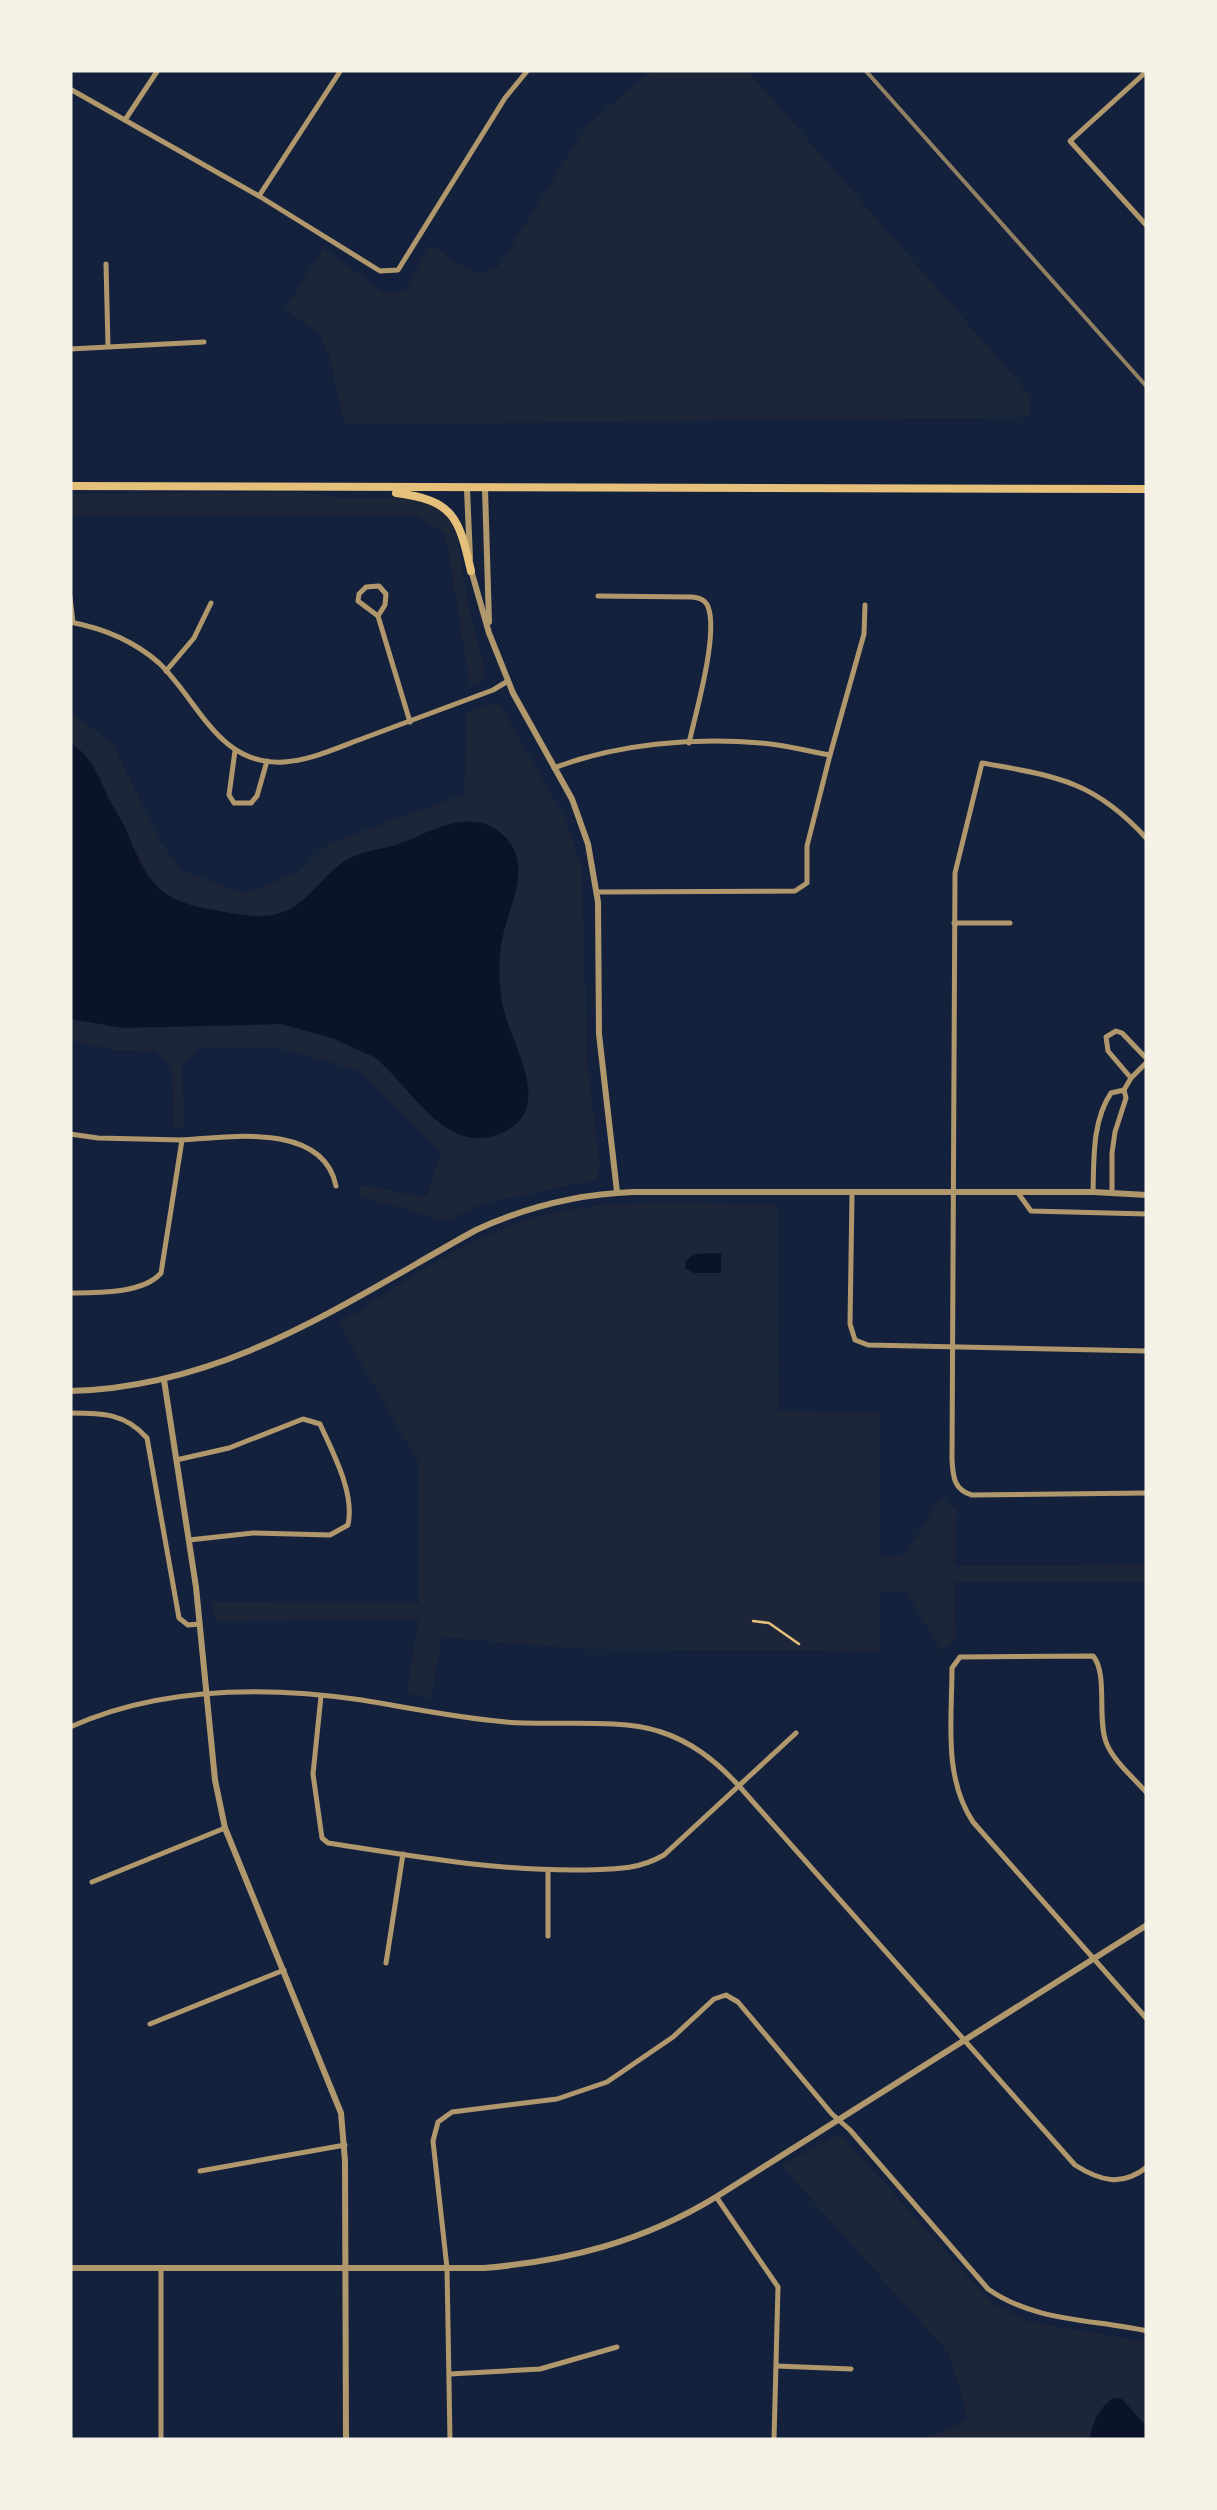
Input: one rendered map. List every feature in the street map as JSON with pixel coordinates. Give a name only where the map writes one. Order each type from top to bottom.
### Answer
[{"type":"main road","points":[[70,486],[1147,489]]},
{"type":"main road","points":[[362,488],[417,496],[444,506],[454,514],[461,528],[471,571]]},
{"type":"street","points":[[125,120],[158,70]]},
{"type":"street","points":[[260,196],[341,70]]},
{"type":"street","points":[[70,89],[260,196],[380,270],[398,270],[506,98],[528,70]]},
{"type":"street","points":[[1147,71],[1070,140],[1147,226]]},
{"type":"street","points":[[106,264],[108,347]]},
{"type":"street","points":[[70,349],[204,342]]},
{"type":"street","points":[[467,489],[471,571],[489,634],[508,681],[581,817],[597,892],[599,1034],[617,1192]]},
{"type":"street","points":[[486,489],[489,634]]},
{"type":"street","points":[[378,616],[386,594],[379,586],[366,587],[358,602],[378,616],[410,722]]},
{"type":"street","points":[[70,596],[72,622],[121,638],[166,670],[211,728],[236,752],[268,760],[282,762],[311,756],[410,722],[508,681]]},
{"type":"street","points":[[598,596],[696,597],[705,602],[710,616],[709,639],[689,743]]},
{"type":"street","points":[[166,670],[194,638],[211,603]]},
{"type":"street","points":[[597,892],[795,891],[807,883],[807,846],[864,634],[865,604]]},
{"type":"street","points":[[554,768],[586,756],[689,743],[760,743],[830,756]]},
{"type":"street","points":[[236,752],[229,795],[234,803],[250,804],[258,796],[268,760]]},
{"type":"street","points":[[1147,839],[1096,792],[1064,780],[982,763],[956,873],[953,1472],[960,1489],[972,1494],[1147,1493]]},
{"type":"street","points":[[954,922],[1010,923]]},
{"type":"street","points":[[1112,1193],[1114,1132],[1126,1098],[1124,1090],[1147,1061],[1116,1031],[1106,1037],[1108,1051],[1130,1078]]},
{"type":"street","points":[[1094,1192],[1097,1128],[1107,1099],[1124,1090]]},
{"type":"street","points":[[70,1134],[182,1140],[270,1136],[305,1147],[333,1173],[336,1186]]},
{"type":"street","points":[[70,1293],[138,1286],[161,1274],[182,1140]]},
{"type":"street","points":[[70,1391],[164,1380],[281,1340],[451,1243],[505,1216],[551,1203],[617,1192],[1094,1192],[1147,1196]]},
{"type":"street","points":[[1018,1193],[1031,1211],[1147,1214]]},
{"type":"street","points":[[852,1194],[850,1324],[855,1340],[868,1345],[955,1348],[1147,1350]]},
{"type":"street","points":[[164,1380],[200,1624],[214,1780],[226,1828],[333,2089],[345,2145],[346,2440]]},
{"type":"street","points":[[70,1413],[115,1414],[147,1438],[179,1618],[188,1625],[200,1624]]},
{"type":"street","points":[[176,1460],[229,1448],[303,1420],[314,1420],[320,1424],[340,1469],[350,1516],[348,1525],[330,1535],[254,1533],[189,1540]]},
{"type":"street","points":[[1147,1792],[1107,1744],[1101,1719],[1100,1672],[1093,1656],[960,1656],[952,1668],[953,1769],[960,1803],[972,1822],[1147,2019]]},
{"type":"street","points":[[70,1728],[128,1705],[205,1693],[281,1692],[506,1722],[654,1729],[702,1752],[739,1786],[1075,2165],[1091,2176],[1109,2181],[1128,2179],[1147,2167]]},
{"type":"street","points":[[321,1696],[313,1774],[319,1833],[328,1842],[484,1867],[548,1871],[633,1869],[647,1864],[664,1855],[796,1733]]},
{"type":"street","points":[[92,1882],[226,1828]]},
{"type":"street","points":[[386,1962],[404,1854]]},
{"type":"street","points":[[548,1871],[548,1936]]},
{"type":"street","points":[[70,2268],[346,2270],[519,2265],[574,2256],[640,2236],[716,2198],[1147,1925]]},
{"type":"street","points":[[150,2024],[284,1970]]},
{"type":"street","points":[[450,2440],[448,2268],[434,2128],[444,2116],[557,2100],[608,2082],[673,2037],[714,1999],[726,1996],[738,2002],[988,2289],[1010,2304],[1037,2314],[1147,2331]]},
{"type":"street","points":[[200,2170],[345,2145]]},
{"type":"street","points":[[716,2198],[775,2279],[779,2299],[774,2440]]},
{"type":"street","points":[[161,2268],[161,2440]]},
{"type":"street","points":[[450,2374],[540,2369],[617,2347]]},
{"type":"street","points":[[776,2366],[851,2370]]},
{"type":"path","points":[[752,1621],[769,1623],[798,1644]]},
{"type":"shaded area","points":[[651,70],[747,70],[1029,394],[1030,417],[345,425],[329,355],[319,333],[285,309],[323,248],[384,293],[405,291],[431,244],[472,270],[498,267],[587,126]]},
{"type":"shaded area","points":[[301,492],[341,498],[408,498],[438,506],[448,515],[456,530],[469,610],[486,674],[482,680],[470,684],[445,533],[416,516],[70,516],[70,494]]},
{"type":"shaded area","points":[[500,705],[567,822],[582,869],[587,1059],[600,1166],[596,1180],[485,1203],[446,1221],[359,1196],[360,1185],[426,1197],[441,1152],[359,1071],[290,1050],[198,1048],[182,1066],[185,1127],[174,1128],[172,1069],[156,1051],[114,1050],[70,1040],[70,712],[113,744],[160,842],[183,871],[245,893],[299,872],[328,844],[464,794],[467,712]]},
{"type":"shaded area","points":[[70,743],[93,766],[151,879],[169,896],[196,906],[253,916],[279,914],[300,902],[335,868],[357,855],[462,822],[476,822],[502,834],[512,846],[518,873],[501,946],[500,984],[503,1007],[527,1079],[525,1113],[513,1126],[493,1136],[475,1138],[458,1134],[427,1112],[374,1057],[332,1038],[281,1024],[123,1028],[70,1019]]},
{"type":"shaded area","points":[[619,1204],[777,1204],[778,1411],[880,1412],[881,1556],[905,1555],[941,1497],[957,1511],[955,1566],[1147,1565],[1147,1582],[954,1582],[956,1640],[941,1651],[907,1592],[880,1593],[880,1651],[578,1649],[442,1637],[431,1698],[407,1694],[418,1620],[215,1621],[212,1602],[419,1603],[419,1464],[339,1324],[453,1252],[526,1220]]},
{"type":"shaded area","points":[[721,1253],[721,1273],[694,1273],[685,1268],[694,1254]]},
{"type":"shaded area","points":[[840,2134],[993,2304],[1030,2322],[1147,2342],[1147,2440],[922,2440],[968,2420],[950,2355],[781,2165]]},
{"type":"shaded area","points":[[1114,2398],[1122,2399],[1147,2427],[1147,2440],[1090,2440],[1097,2416]]},
{"type":"railway","points":[[865,70],[1147,387]]}]
